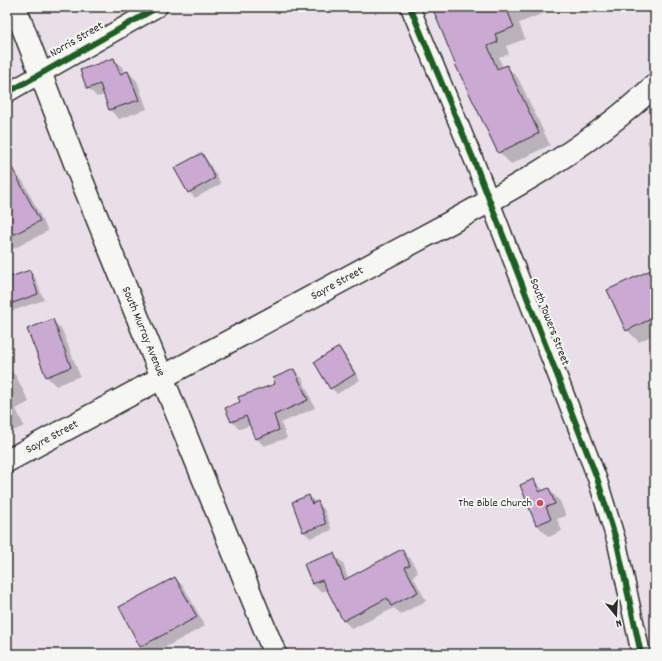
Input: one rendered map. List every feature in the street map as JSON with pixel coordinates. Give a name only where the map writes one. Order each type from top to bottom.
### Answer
[{"type":"main road","name":"South Murray Avenue","points":[[15,7],[80,176],[275,654]]},
{"type":"main road","name":"Sayre Street","points":[[7,461],[162,379],[513,188],[583,145],[633,106],[655,86]]},
{"type":"street","name":"Norris Street","points":[[7,93],[158,7]]},
{"type":"street","name":"South Towers Street","points":[[410,7],[490,200],[597,478],[617,543],[641,654]]},
{"type":"building","points":[[432,7],[506,7],[514,27],[495,34],[498,42],[488,46],[497,69],[507,65],[539,133],[498,153],[456,66]]},
{"type":"building","points":[[114,58],[120,74],[128,71],[139,100],[109,110],[100,84],[87,89],[80,70]]},
{"type":"building","points":[[202,153],[215,178],[188,193],[174,168]]},
{"type":"building","points":[[7,158],[40,221],[7,238]]},
{"type":"building","points":[[655,268],[655,317],[626,331],[607,290]]},
{"type":"building","points":[[30,270],[38,294],[7,305],[7,278]]},
{"type":"building","points":[[53,319],[71,367],[46,377],[27,329]]},
{"type":"building","points":[[339,347],[355,374],[330,389],[314,362]]},
{"type":"building","points":[[294,369],[308,400],[274,415],[279,430],[255,439],[246,416],[231,422],[225,408],[240,402],[238,397],[275,384],[273,378]]},
{"type":"building","name":"The Bible Church","points":[[534,479],[539,492],[549,488],[555,504],[546,507],[551,519],[536,525],[520,485]]},
{"type":"building","points":[[309,495],[312,504],[318,501],[326,524],[303,532],[292,502]]},
{"type":"building","points":[[402,549],[410,565],[405,567],[418,592],[391,606],[387,598],[343,621],[322,580],[312,584],[304,564],[334,553],[344,580]]},
{"type":"building","points":[[175,577],[197,617],[140,647],[119,607]]},
{"type":"cycle path","points":[[7,93],[158,7]]},
{"type":"cycle path","points":[[410,7],[475,163],[597,478],[617,543],[641,654]]},
{"type":"place","name":"The Bible Church","points":[[540,503]]}]
